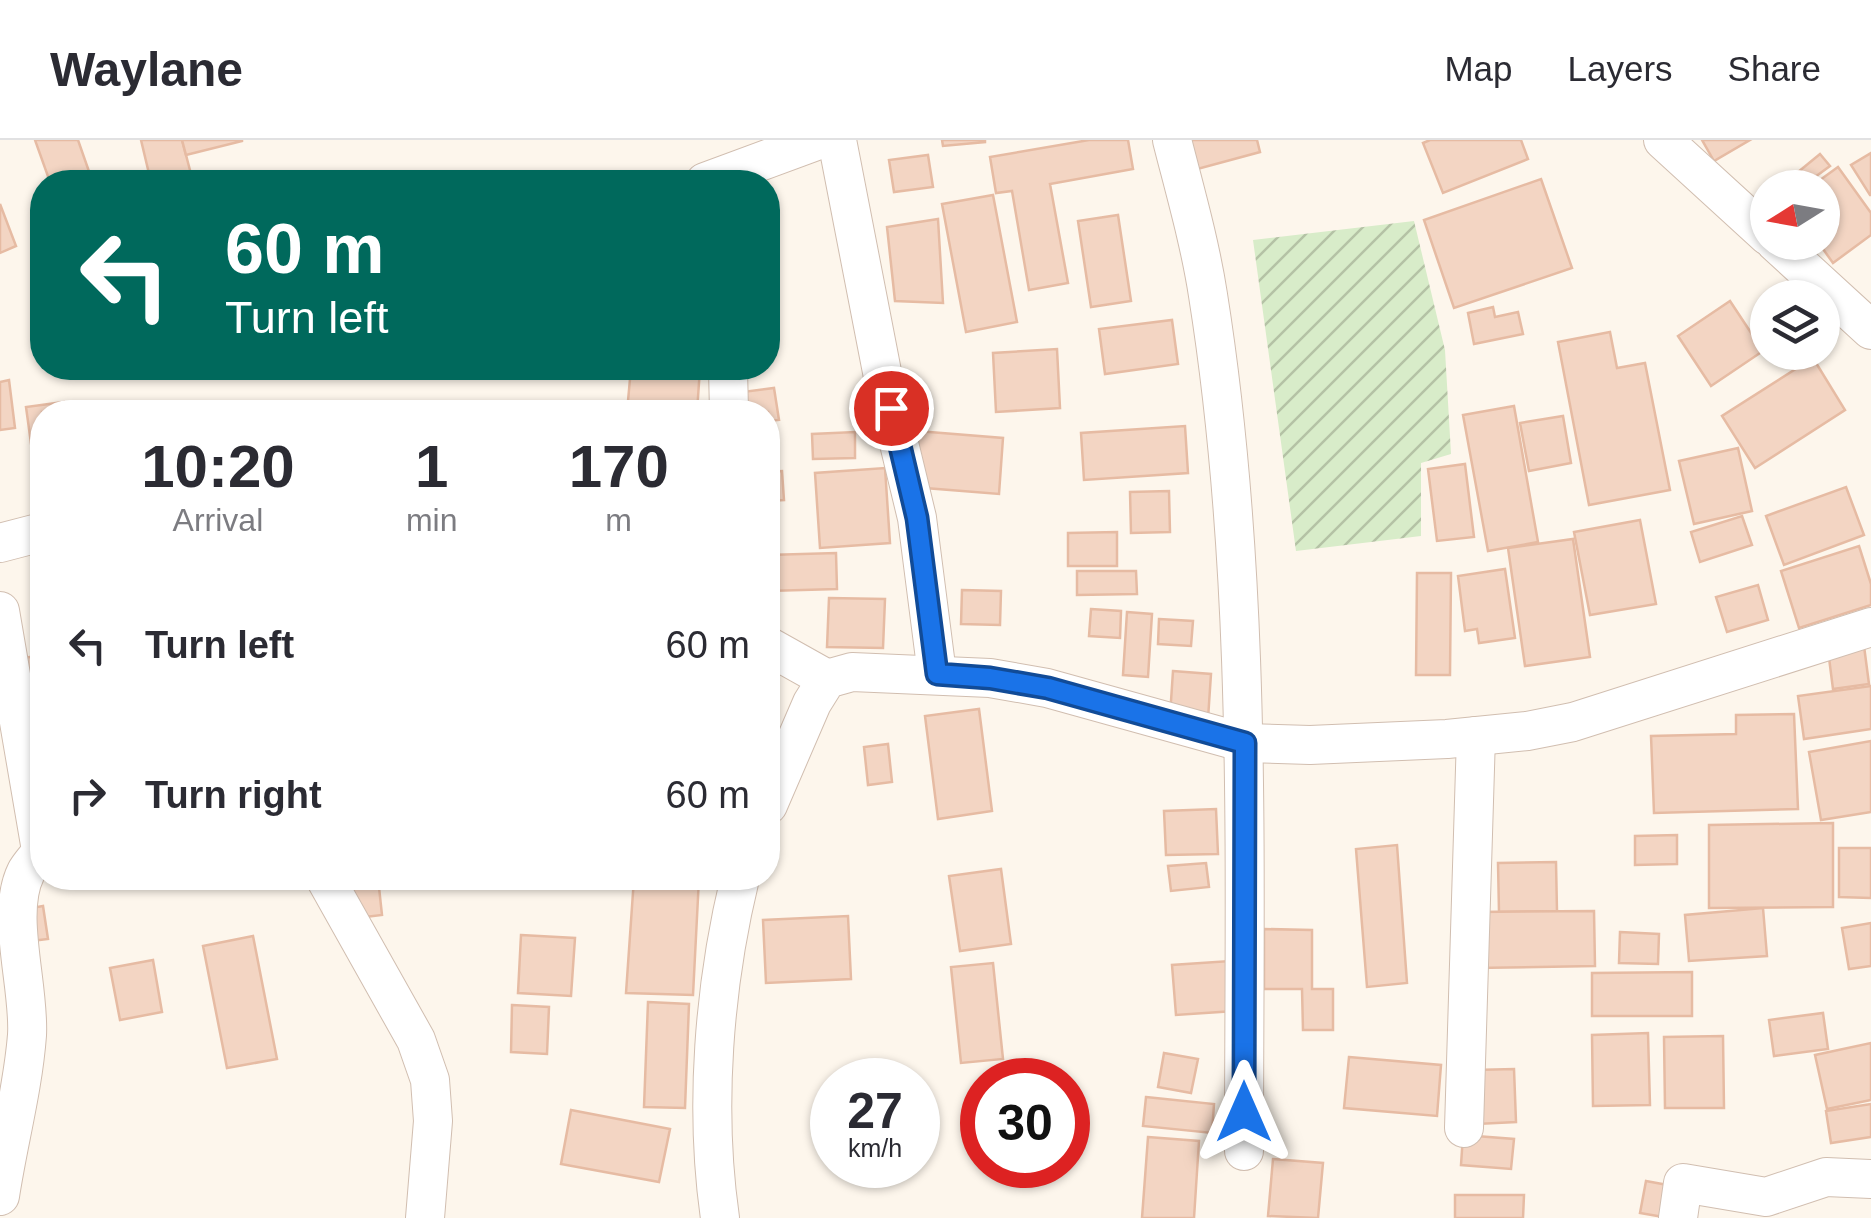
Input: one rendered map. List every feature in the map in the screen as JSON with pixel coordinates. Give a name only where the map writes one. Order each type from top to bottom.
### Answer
[{"type":"street","points":[[737,170],[818,140]]},
{"type":"street","points":[[838,140],[883,377],[917,518],[937,674]]},
{"type":"street","points":[[1172,140],[1207,290],[1221,384],[1238,580],[1245,743],[1244,1151]]},
{"type":"street","points":[[1663,140],[1750,220]]},
{"type":"street","points":[[1795,260],[1871,330]]},
{"type":"street","points":[[0,543],[30,535]]},
{"type":"street","points":[[0,611],[30,790]]},
{"type":"street","points":[[780,778],[826,679],[852,672],[990,678],[1048,688],[1245,743],[1327,744],[1527,732],[1573,722],[1871,627]]},
{"type":"street","points":[[780,653],[826,679]]},
{"type":"street","points":[[1464,1128],[1476,736]]},
{"type":"street","points":[[0,1196],[23,1076],[27,1030],[19,899],[30,867]]},
{"type":"street","points":[[331,890],[416,1040],[430,1080],[433,1122],[426,1218]]},
{"type":"street","points":[[720,1218],[714,1105],[718,1012],[737,890]]},
{"type":"street","points":[[1678,1218],[1684,1183],[1764,1208],[1826,1177],[1871,1179]]},
{"type":"green space","points":[[1414,221],[1445,350],[1451,454],[1421,463],[1421,536],[1296,551],[1253,240]]},
{"type":"building","points":[[35,140],[78,140],[88,170],[46,170]]},
{"type":"building","points":[[141,140],[182,140],[190,170],[148,170]]},
{"type":"building","points":[[182,140],[242,140],[242,141],[186,155]]},
{"type":"building","points":[[942,140],[985,140],[985,142],[943,146]]},
{"type":"building","points":[[1089,140],[1128,140],[1133,169],[1050,184],[1068,283],[1029,290],[1012,191],[996,193],[990,157]]},
{"type":"building","points":[[1182,140],[1257,140],[1260,152],[1190,171]]},
{"type":"building","points":[[1521,140],[1528,159],[1443,193],[1423,143]]},
{"type":"building","points":[[1702,140],[1750,140],[1714,161]]},
{"type":"building","points":[[1871,153],[1871,195],[1870,195],[1851,165]]},
{"type":"building","points":[[1820,154],[1830,166],[1825,170],[1801,170]]},
{"type":"building","points":[[928,155],[933,187],[894,192],[889,160]]},
{"type":"building","points":[[1838,167],[1871,213],[1871,235],[1840,258],[1840,170],[1834,170]]},
{"type":"building","points":[[1541,179],[1572,268],[1454,308],[1424,220]]},
{"type":"building","points":[[993,195],[1017,322],[966,332],[942,204]]},
{"type":"building","points":[[0,204],[16,246],[0,253]]},
{"type":"building","points":[[1118,215],[1131,301],[1091,307],[1078,221]]},
{"type":"building","points":[[938,219],[943,303],[895,301],[887,227]]},
{"type":"building","points":[[1730,301],[1750,331],[1750,360],[1711,386],[1678,336]]},
{"type":"building","points":[[1493,307],[1495,317],[1518,312],[1523,334],[1474,344],[1468,313]]},
{"type":"building","points":[[1172,320],[1178,364],[1105,374],[1099,329]]},
{"type":"building","points":[[1610,332],[1617,368],[1645,363],[1670,490],[1589,505],[1558,342]]},
{"type":"building","points":[[1057,349],[1060,408],[996,412],[993,353]]},
{"type":"building","points":[[1794,370],[1820,370],[1845,410],[1755,468],[1722,416]]},
{"type":"building","points":[[9,380],[15,428],[0,430],[0,382]]},
{"type":"building","points":[[630,380],[699,380],[698,400],[628,400]]},
{"type":"building","points":[[774,388],[776,400],[736,400],[735,393]]},
{"type":"building","points":[[1514,406],[1538,542],[1488,551],[1463,415]]},
{"type":"building","points":[[1563,416],[1571,463],[1529,471],[1520,423]]},
{"type":"building","points":[[1185,426],[1188,473],[1084,480],[1081,433]]},
{"type":"building","points":[[917,431],[1003,438],[999,494],[913,487]]},
{"type":"building","points":[[855,432],[855,458],[813,459],[812,434]]},
{"type":"building","points":[[1738,448],[1752,511],[1694,524],[1679,461]]},
{"type":"building","points":[[1465,464],[1474,537],[1437,541],[1428,469]]},
{"type":"building","points":[[885,468],[890,543],[820,548],[815,473]]},
{"type":"building","points":[[782,471],[784,500],[780,500]]},
{"type":"building","points":[[1846,487],[1864,535],[1784,565],[1766,516]]},
{"type":"building","points":[[1169,491],[1170,532],[1131,533],[1130,492]]},
{"type":"building","points":[[1742,516],[1752,545],[1700,562],[1691,532]]},
{"type":"building","points":[[1640,520],[1656,604],[1590,615],[1574,532]]},
{"type":"building","points":[[1117,532],[1117,566],[1068,566],[1068,533]]},
{"type":"building","points":[[1573,539],[1590,657],[1525,666],[1508,548]]},
{"type":"building","points":[[1859,546],[1871,584],[1871,605],[1799,628],[1781,571]]},
{"type":"building","points":[[836,553],[837,589],[780,591],[780,555]]},
{"type":"building","points":[[1505,569],[1515,638],[1479,643],[1477,629],[1465,631],[1458,576]]},
{"type":"building","points":[[1077,571],[1136,571],[1137,594],[1077,595]]},
{"type":"building","points":[[1417,573],[1451,573],[1450,675],[1416,675]]},
{"type":"building","points":[[1758,585],[1768,620],[1727,632],[1716,597]]},
{"type":"building","points":[[962,590],[1001,591],[1000,625],[961,624]]},
{"type":"building","points":[[829,598],[885,599],[883,648],[827,647]]},
{"type":"building","points":[[1091,609],[1121,611],[1120,638],[1089,636]]},
{"type":"building","points":[[1127,612],[1152,614],[1148,677],[1123,675]]},
{"type":"building","points":[[1159,619],[1193,621],[1191,646],[1158,644]]},
{"type":"building","points":[[1864,646],[1869,684],[1833,689],[1828,650]]},
{"type":"building","points":[[30,657],[30,684],[20,686],[16,659]]},
{"type":"building","points":[[1173,671],[1211,674],[1208,719],[1170,716]]},
{"type":"building","points":[[1871,686],[1871,729],[1804,739],[1798,696]]},
{"type":"building","points":[[979,709],[992,811],[938,819],[925,716]]},
{"type":"building","points":[[1794,714],[1798,809],[1654,813],[1651,736],[1736,734],[1736,715]]},
{"type":"building","points":[[1871,741],[1871,812],[1821,820],[1809,752]]},
{"type":"building","points":[[888,744],[892,782],[868,785],[864,747]]},
{"type":"building","points":[[1216,809],[1218,854],[1166,855],[1164,811]]},
{"type":"building","points":[[1833,823],[1833,907],[1709,908],[1709,825]]},
{"type":"building","points":[[1677,835],[1677,864],[1635,865],[1635,836]]},
{"type":"building","points":[[1397,845],[1407,983],[1367,987],[1356,849]]},
{"type":"building","points":[[1839,848],[1871,848],[1871,898],[1839,897]]},
{"type":"building","points":[[1556,862],[1557,911],[1499,912],[1498,863]]},
{"type":"building","points":[[1206,863],[1209,887],[1171,891],[1168,866]]},
{"type":"building","points":[[1001,869],[1011,944],[960,951],[949,876]]},
{"type":"building","points":[[345,890],[379,890],[382,915],[348,919]]},
{"type":"building","points":[[633,890],[698,890],[693,995],[626,993]]},
{"type":"building","points":[[43,906],[48,939],[31,941],[26,909]]},
{"type":"building","points":[[1763,908],[1767,956],[1689,961],[1685,915]]},
{"type":"building","points":[[1594,911],[1595,966],[1474,968],[1473,912]]},
{"type":"building","points":[[848,916],[851,979],[766,983],[763,920]]},
{"type":"building","points":[[1871,923],[1871,966],[1849,969],[1842,928]]},
{"type":"building","points":[[1264,929],[1312,930],[1312,989],[1333,989],[1333,1030],[1303,1030],[1302,989],[1264,989]]},
{"type":"building","points":[[1620,932],[1659,934],[1658,964],[1619,963]]},
{"type":"building","points":[[521,935],[575,938],[571,996],[518,993]]},
{"type":"building","points":[[253,936],[277,1059],[227,1068],[203,946]]},
{"type":"building","points":[[153,960],[162,1012],[120,1020],[110,968]]},
{"type":"building","points":[[1230,961],[1234,1011],[1176,1015],[1172,965]]},
{"type":"building","points":[[993,963],[1003,1058],[960,1058],[951,967]]},
{"type":"building","points":[[1692,972],[1692,1016],[1592,1016],[1592,973]]},
{"type":"building","points":[[648,1002],[689,1004],[685,1108],[644,1107]]},
{"type":"building","points":[[512,1005],[549,1007],[547,1054],[511,1052]]},
{"type":"building","points":[[1823,1013],[1828,1049],[1774,1056],[1769,1020]]},
{"type":"building","points":[[1648,1033],[1650,1105],[1593,1106],[1592,1035]]},
{"type":"building","points":[[1723,1036],[1724,1108],[1665,1108],[1664,1037]]},
{"type":"building","points":[[1871,1043],[1871,1100],[1827,1109],[1815,1055]]},
{"type":"building","points":[[1164,1053],[1198,1059],[1191,1093],[1158,1087]]},
{"type":"building","points":[[1349,1057],[1441,1065],[1437,1116],[1344,1108]]},
{"type":"building","points":[[1514,1069],[1516,1122],[1477,1124],[1474,1070]]},
{"type":"building","points":[[1146,1097],[1214,1104],[1212,1133],[1143,1126]]},
{"type":"building","points":[[1871,1104],[1871,1137],[1831,1143],[1826,1111]]},
{"type":"building","points":[[571,1110],[670,1129],[659,1182],[561,1164]]},
{"type":"building","points":[[1463,1135],[1514,1139],[1511,1169],[1461,1165]]},
{"type":"building","points":[[1148,1137],[1199,1141],[1194,1218],[1142,1218]]},
{"type":"building","points":[[1273,1159],[1323,1163],[1318,1218],[1268,1216]]},
{"type":"building","points":[[1646,1181],[1689,1189],[1669,1218],[1640,1213]]},
{"type":"building","points":[[1455,1195],[1524,1195],[1523,1218],[1455,1218]]},
{"type":"route","points":[[891,408],[917,518],[937,674],[1048,688],[1245,743],[1244,1112]]}]
